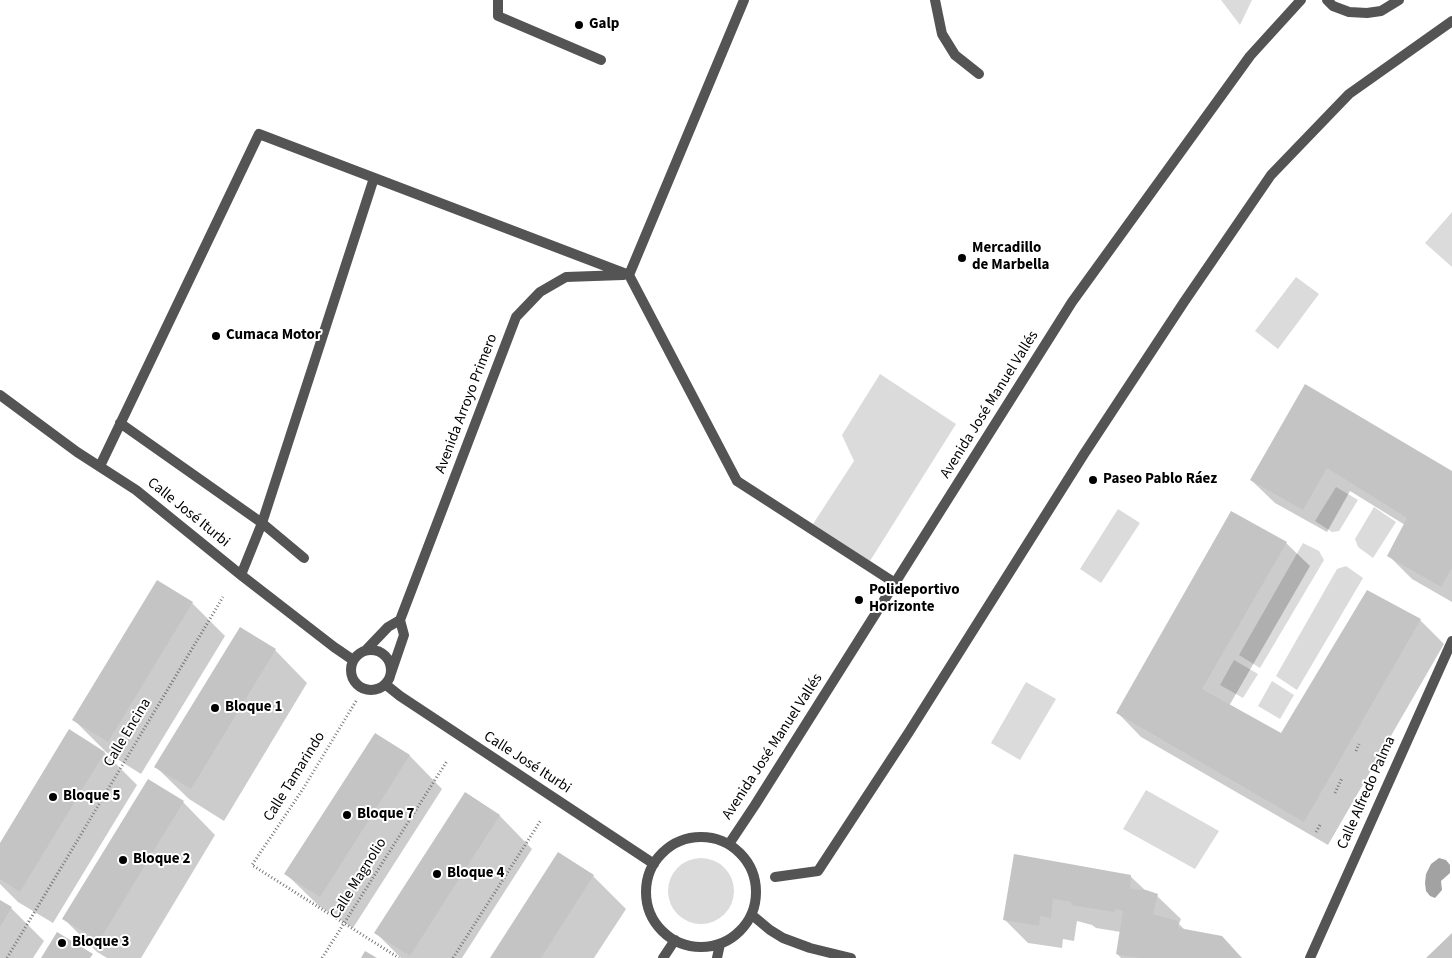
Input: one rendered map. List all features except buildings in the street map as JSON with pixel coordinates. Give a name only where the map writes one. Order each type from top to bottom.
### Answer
[{"type":"street","points":[[498,0],[498,16],[601,60]]},
{"type":"street","points":[[629,275],[744,0]]},
{"type":"street","points":[[935,0],[942,34],[955,55],[979,74]]},
{"type":"street","name":"Avenida José Manuel Vallés","points":[[729,844],[1072,302],[1250,56],[1301,0]]},
{"type":"street","points":[[1327,0],[1333,6],[1349,12],[1367,13],[1381,11],[1399,0]]},
{"type":"street","points":[[775,877],[818,871],[909,732],[1084,454],[1184,302],[1271,175],[1349,94],[1452,21]]},
{"type":"street","points":[[100,466],[259,134],[629,275],[737,481],[895,583]]},
{"type":"street","points":[[241,575],[262,523],[374,178]]},
{"type":"street","name":"Avenida Arroyo Primero","points":[[391,674],[404,635],[400,620],[516,317],[540,292],[566,277],[629,275]]},
{"type":"street","name":"Calle José Iturbi","points":[[0,395],[154,504],[241,575],[353,660]]},
{"type":"street","points":[[120,423],[262,523],[304,558]]},
{"type":"street","points":[[366,650],[374,650],[381,653],[387,658],[390,666],[391,674],[385,684],[375,690],[360,688],[354,682],[350,667],[358,654],[366,650],[388,627],[400,620]]},
{"type":"street","name":"Calle Alfredo Palma","points":[[1310,958],[1452,641]]},
{"type":"street","name":"Calle José Iturbi","points":[[385,684],[400,696],[654,864]]},
{"type":"street","points":[[701,837],[720,840],[729,844],[745,859],[752,870],[755,883],[755,902],[752,915],[742,929],[732,938],[720,944],[705,947],[689,946],[674,940],[661,929],[651,914],[646,898],[647,880],[654,864],[666,849],[682,840],[701,837]]},
{"type":"street","points":[[752,915],[783,938],[810,948],[851,958]]},
{"type":"street","points":[[663,958],[674,940]]},
{"type":"street","points":[[717,958],[720,944]]},
{"type":"path","name":"Calle Encina","points":[[7,958],[223,597]]},
{"type":"path","name":"Calle Tamarindo","points":[[344,924],[252,865],[303,789],[356,701]]},
{"type":"path","points":[[1356,751],[1359,744]]},
{"type":"path","name":"Calle Magnolio","points":[[322,958],[448,761]]},
{"type":"path","points":[[1335,794],[1342,778]]},
{"type":"path","points":[[453,958],[541,820]]},
{"type":"path","points":[[1316,832],[1320,825]]},
{"type":"path","points":[[344,924],[398,958]]},
{"type":"shaded area","points":[[1221,0],[1252,0],[1240,25]]},
{"type":"shaded area","points":[[1452,212],[1452,267],[1425,243]]},
{"type":"shaded area","points":[[1296,277],[1319,294],[1278,349],[1255,331]]},
{"type":"shaded area","points":[[880,374],[956,424],[870,561],[813,524],[854,461],[842,435]]},
{"type":"shaded area","points":[[1336,487],[1358,500],[1339,531],[1332,532],[1315,521]]},
{"type":"shaded area","points":[[1374,507],[1396,522],[1373,558],[1358,547],[1355,539]]},
{"type":"shaded area","points":[[1118,509],[1140,523],[1101,583],[1080,569]]},
{"type":"shaded area","points":[[1303,543],[1319,551],[1324,560],[1260,668],[1239,655]]},
{"type":"shaded area","points":[[1346,566],[1363,578],[1297,690],[1276,676],[1337,569]]},
{"type":"shaded area","points":[[1234,660],[1258,674],[1243,698],[1220,685]]},
{"type":"shaded area","points":[[1272,681],[1294,695],[1280,719],[1258,706]]},
{"type":"shaded area","points":[[1026,682],[1056,699],[1020,760],[991,743]]},
{"type":"shaded area","points":[[1146,790],[1219,831],[1195,869],[1123,829]]},
{"type":"shaded area","points":[[701,858],[714,861],[724,868],[731,878],[734,891],[731,904],[724,914],[714,921],[701,924],[688,921],[678,914],[671,904],[668,891],[671,878],[678,868],[688,861]]},
{"type":"shaded area","points":[[1439,858],[1446,860],[1450,865],[1450,873],[1441,881],[1442,890],[1435,898],[1426,891],[1425,883],[1426,874],[1431,864]]},
{"type":"place","name":"Galp","points":[[579,25]]},
{"type":"place","name":"Mercadillo de Marbella","points":[[962,258]]},
{"type":"place","name":"Cumaca Motor","points":[[216,336]]},
{"type":"place","name":"Paseo Pablo Ráez","points":[[1093,480]]},
{"type":"place","name":"Polideportivo Horizonte","points":[[859,600]]},
{"type":"place","name":"Bloque 1","points":[[215,708]]},
{"type":"place","name":"Bloque 5","points":[[53,797]]},
{"type":"place","name":"Bloque 7","points":[[347,815]]},
{"type":"place","name":"Bloque 2","points":[[123,860]]},
{"type":"place","name":"Bloque 4","points":[[437,874]]},
{"type":"place","name":"Bloque 3","points":[[62,943]]}]
